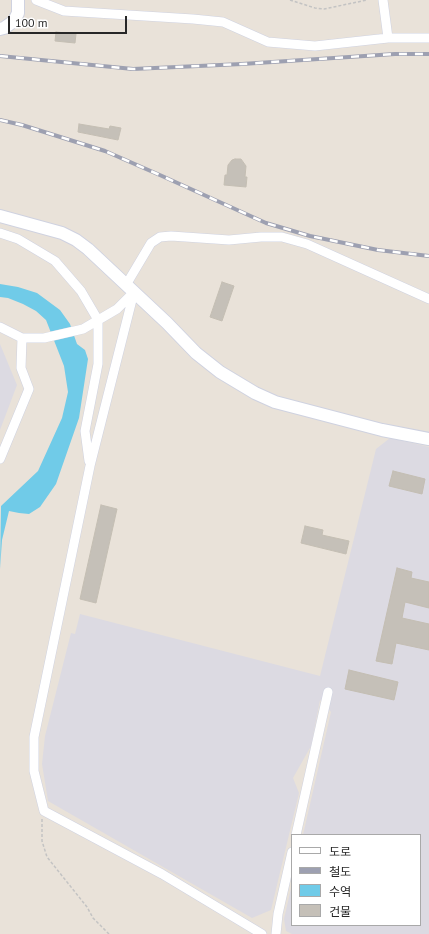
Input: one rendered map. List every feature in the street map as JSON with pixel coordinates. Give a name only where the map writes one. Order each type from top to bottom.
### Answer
[{"type":"street","points":[[0,30],[14,21],[18,13],[18,0]]},
{"type":"street","points":[[36,0],[64,11],[223,22],[268,42],[315,46],[388,38],[429,38]]},
{"type":"street","points":[[383,0],[388,38]]},
{"type":"street","points":[[0,216],[62,233],[76,240],[88,249],[167,323],[196,353],[220,372],[255,393],[275,402],[367,426],[429,439]]},
{"type":"street","points":[[0,233],[18,239],[55,261],[81,291],[98,320],[98,364],[85,431],[90,466]]},
{"type":"street","points":[[0,327],[22,338],[44,338],[83,329],[117,309],[130,289],[151,243],[160,237],[170,236],[229,240],[261,237],[282,238],[307,244],[429,299]]},
{"type":"street","points":[[130,289],[90,466],[34,737],[34,771],[44,811],[162,874],[262,934]]},
{"type":"street","points":[[0,459],[29,390],[22,368],[22,338]]},
{"type":"street","points":[[296,834],[328,692]]},
{"type":"street","points":[[276,934],[278,914],[291,856]]},
{"type":"path","points":[[290,0],[315,8],[324,8],[367,0]]},
{"type":"path","points":[[44,811],[42,822],[42,841],[47,857],[87,907],[93,918],[109,934]]},
{"type":"shaded area","points":[[0,344],[17,385],[0,430]]},
{"type":"shaded area","points":[[390,438],[429,447],[429,934],[292,934],[286,931],[284,919],[291,888],[291,926],[421,926],[421,834],[303,834],[331,712],[320,700],[311,746],[293,778],[299,793],[271,910],[252,918],[48,801],[42,764],[45,736],[71,633],[75,634],[80,614],[320,676],[376,449]]},
{"type":"water","points":[[0,284],[18,287],[37,293],[60,310],[70,324],[77,344],[85,350],[88,359],[79,418],[56,484],[40,507],[29,514],[9,511],[2,540],[0,569],[1,506],[38,471],[62,418],[68,392],[64,366],[46,320],[36,311],[23,304],[8,298],[0,297]]},
{"type":"building","points":[[56,32],[76,34],[75,43],[55,41]]},
{"type":"building","points":[[79,124],[109,129],[110,126],[121,128],[118,140],[78,132]]},
{"type":"building","points":[[235,159],[241,159],[246,166],[246,187],[224,185],[228,165]]},
{"type":"building","points":[[222,282],[234,286],[222,321],[210,317]]},
{"type":"building","points":[[393,471],[425,479],[422,494],[389,486]]},
{"type":"building","points":[[101,505],[117,509],[96,603],[80,599]]},
{"type":"building","points":[[305,526],[323,530],[322,535],[349,541],[346,554],[301,543]]},
{"type":"building","points":[[397,568],[412,572],[411,578],[429,582],[429,608],[405,602],[402,618],[429,624],[429,650],[396,643],[392,664],[376,661]]},
{"type":"building","points":[[349,670],[398,682],[394,700],[345,689]]},
{"type":"railway","points":[[0,56],[133,69],[242,64],[395,54],[429,54]]},
{"type":"railway","points":[[0,120],[22,125],[105,151],[266,223],[310,236],[378,250],[429,256]]}]
